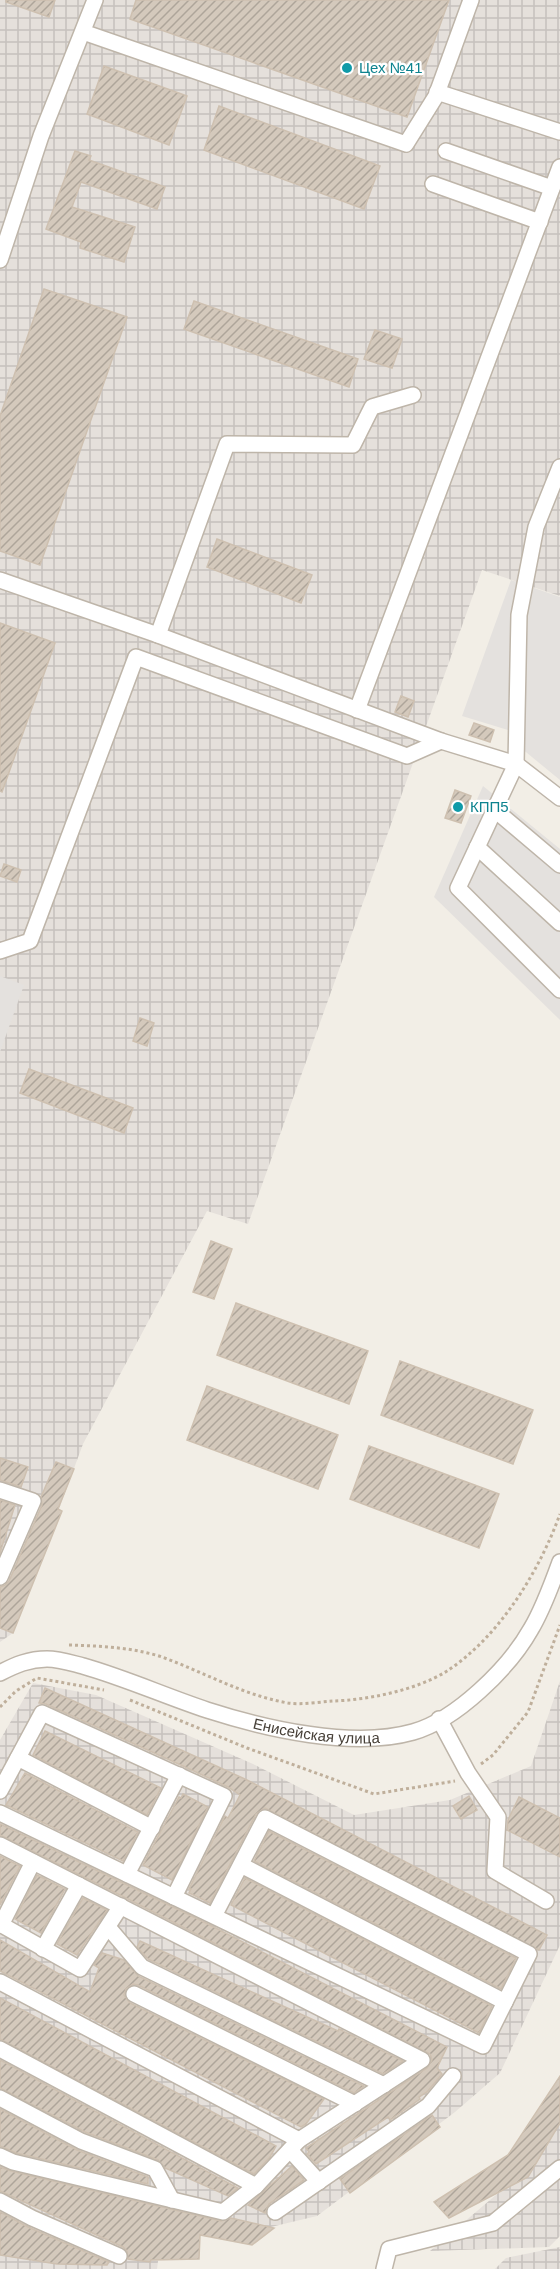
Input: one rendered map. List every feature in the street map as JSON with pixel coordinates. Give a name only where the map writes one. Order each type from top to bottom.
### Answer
[{"type":"street","points":[[0,260],[41,136],[95,0]]},
{"type":"street","points":[[83,32],[406,144],[437,92],[471,0]]},
{"type":"street","points":[[437,92],[560,132]]},
{"type":"street","points":[[446,151],[552,188]]},
{"type":"street","points":[[357,710],[560,167]]},
{"type":"street","points":[[434,184],[540,222]]},
{"type":"street","points":[[158,635],[227,444],[353,445],[372,407],[412,395]]},
{"type":"street","points":[[560,467],[536,527],[519,615],[516,764],[458,888],[560,990]]},
{"type":"street","points":[[0,580],[158,635],[441,741],[516,764],[560,798]]},
{"type":"street","points":[[0,951],[30,941],[136,657],[407,756],[441,741]]},
{"type":"street","points":[[495,810],[560,866]]},
{"type":"street","points":[[477,847],[560,923]]},
{"type":"street","points":[[0,1490],[33,1501],[0,1577]]},
{"type":"street","name":"Енисейская улица","points":[[0,1673],[17,1664],[46,1659],[57,1660],[114,1675],[208,1710],[289,1732],[352,1738],[384,1737],[414,1732],[450,1714],[482,1688],[508,1661],[531,1629],[559,1566]]},
{"type":"street","points":[[0,1791],[42,1713],[224,1796],[174,1897]]},
{"type":"street","points":[[439,1719],[468,1773],[498,1817],[495,1871],[546,1901]]},
{"type":"street","points":[[18,1758],[152,1828]]},
{"type":"street","points":[[127,1875],[179,1776]]},
{"type":"street","points":[[0,1813],[483,2046],[529,1954],[265,1818],[214,1916]]},
{"type":"street","points":[[0,1845],[422,2060],[294,2145],[256,2186],[223,2212],[13,2162],[0,2156]]},
{"type":"street","points":[[33,1862],[1,1925],[80,1969],[121,1906]]},
{"type":"street","points":[[241,1865],[505,2002]]},
{"type":"street","points":[[44,1949],[79,1885]]},
{"type":"street","points":[[108,1927],[142,1966],[384,2085]]},
{"type":"street","points":[[0,1982],[294,2145],[319,2182]]},
{"type":"street","points":[[134,1994],[354,2104]]},
{"type":"street","points":[[0,2049],[256,2186]]},
{"type":"street","points":[[275,2212],[428,2106],[453,2076]]},
{"type":"street","points":[[0,2098],[81,2141],[155,2169],[172,2200]]},
{"type":"street","points":[[384,2269],[389,2249],[493,2223],[560,2168]]},
{"type":"street","points":[[0,2201],[32,2218],[119,2256]]},
{"type":"path","points":[[59,1645],[116,1647],[158,1656],[258,1696],[290,1703],[356,1700],[409,1687],[446,1671],[483,1641],[524,1589],[550,1541],[560,1514]]},
{"type":"shaded area","points":[[0,0],[560,0],[560,596],[482,570],[248,1224],[207,1211],[83,1444],[59,1509],[62,1511],[13,1633],[0,1642]]},
{"type":"shaded area","points":[[511,580],[560,597],[560,780],[510,739],[508,730],[462,716]]},
{"type":"shaded area","points":[[483,786],[560,849],[560,1020],[434,897]]},
{"type":"shaded area","points":[[0,976],[24,985],[0,1052]]},
{"type":"shaded area","points":[[560,1681],[560,1945],[500,2073],[455,2112],[317,2216],[242,2234],[163,2223],[157,2269],[0,2269],[0,1740],[33,1683],[96,1695],[253,1764],[354,1815],[450,1800],[531,1766]]},
{"type":"shaded area","points":[[560,2105],[560,2236],[549,2247],[430,2251],[537,2160]]},
{"type":"shaded area","points":[[560,2247],[560,2269],[495,2269],[506,2258]]},
{"type":"building","points":[[6,0],[55,0],[49,17],[6,2]]},
{"type":"building","name":"Цех №41","points":[[136,0],[449,0],[407,117],[130,19]]},
{"type":"building","points":[[104,66],[187,96],[169,145],[87,114]]},
{"type":"building","points":[[219,106],[380,166],[364,209],[204,150]]},
{"type":"building","points":[[75,151],[91,156],[89,160],[165,187],[157,209],[81,182],[72,207],[135,227],[124,262],[80,248],[81,242],[46,229]]},
{"type":"building","points":[[44,289],[127,317],[40,565],[0,551],[0,416]]},
{"type":"building","points":[[194,301],[358,359],[349,387],[184,329]]},
{"type":"building","points":[[375,330],[402,339],[392,368],[364,359]]},
{"type":"building","points":[[217,539],[312,575],[301,603],[207,567]]},
{"type":"building","points":[[0,623],[55,643],[2,792],[0,791]]},
{"type":"building","points":[[401,696],[414,701],[408,717],[395,712]]},
{"type":"building","points":[[474,723],[494,730],[490,742],[469,735]]},
{"type":"building","name":"КПП5","points":[[455,790],[471,796],[461,823],[445,818]]},
{"type":"building","points":[[4,864],[21,870],[17,882],[0,876]]},
{"type":"building","points":[[140,1018],[154,1023],[147,1046],[133,1041]]},
{"type":"building","points":[[29,1069],[133,1108],[124,1133],[20,1093]]},
{"type":"building","points":[[211,1241],[232,1249],[214,1299],[193,1292]]},
{"type":"building","points":[[236,1303],[368,1351],[349,1404],[217,1355]]},
{"type":"building","points":[[400,1361],[533,1410],[513,1464],[381,1415]]},
{"type":"building","points":[[207,1386],[338,1435],[318,1489],[187,1440]]},
{"type":"building","points":[[369,1446],[499,1494],[479,1548],[350,1499]]},
{"type":"building","points":[[0,1458],[28,1467],[21,1487],[0,1480]]},
{"type":"building","points":[[56,1462],[74,1469],[58,1509],[62,1511],[13,1633],[0,1628],[0,1587],[9,1581],[42,1505],[41,1497]]},
{"type":"building","points":[[0,1500],[15,1505],[0,1553]]},
{"type":"building","points":[[45,1688],[247,1780],[547,1935],[539,1950],[265,1808],[256,1814],[210,1903],[189,1893],[225,1816],[228,1818],[240,1795],[183,1766],[46,1704],[39,1703]]},
{"type":"building","points":[[45,1731],[161,1788],[147,1815],[33,1755]]},
{"type":"building","points":[[25,1773],[138,1832],[123,1861],[6,1805]]},
{"type":"building","points":[[183,1794],[208,1807],[172,1880],[143,1865],[179,1797],[181,1798]]},
{"type":"building","points":[[469,1796],[477,1810],[461,1819],[453,1806]]},
{"type":"building","points":[[519,1797],[560,1818],[560,1857],[507,1830],[508,1820]]},
{"type":"building","points":[[0,1824],[202,1921],[447,2047],[437,2068],[442,2074],[427,2092],[419,2097],[420,2099],[390,2120],[388,2117],[316,2164],[307,2154],[309,2152],[306,2148],[427,2068],[432,2060],[430,2054],[0,1835]]},
{"type":"building","points":[[269,1831],[516,1958],[501,1989],[254,1861]]},
{"type":"building","points":[[0,1856],[20,1866],[0,1905]]},
{"type":"building","points":[[37,1875],[65,1889],[41,1933],[15,1919]]},
{"type":"building","points":[[245,1878],[492,2006],[479,2033],[231,1905]]},
{"type":"building","points":[[83,1898],[107,1910],[77,1955],[57,1944]]},
{"type":"building","points":[[0,1940],[90,1992],[99,1968],[94,1965],[102,1953],[124,1960],[138,1976],[364,2086],[354,2093],[138,1985],[133,1984],[126,1989],[124,1995],[130,2003],[324,2099],[306,2124],[301,2127],[0,1971]]},
{"type":"building","points":[[140,1941],[338,2031],[339,2029],[403,2061],[383,2074],[148,1959],[137,1947]]},
{"type":"building","points":[[0,1998],[276,2146],[270,2157],[254,2174],[0,2039]]},
{"type":"building","points":[[0,2060],[238,2188],[228,2196],[165,2168],[158,2160],[85,2132],[0,2088]]},
{"type":"building","points":[[560,2076],[560,2123],[528,2177],[449,2218],[434,2202],[508,2155]]},
{"type":"building","points":[[0,2109],[77,2150],[148,2177],[148,2184],[16,2153],[0,2146]]},
{"type":"building","points":[[432,2115],[440,2127],[350,2193],[340,2179]]},
{"type":"building","points":[[292,2166],[304,2180],[269,2204],[265,2213],[248,2205]]},
{"type":"building","points":[[0,2167],[221,2221],[231,2218],[274,2228],[252,2245],[200,2235],[199,2259],[151,2260],[150,2262],[128,2259],[127,2251],[123,2247],[0,2191]]},
{"type":"building","points":[[0,2212],[28,2227],[109,2262],[107,2265],[57,2264],[0,2255]]},
{"type":"place","name":"Цех №41","points":[[347,68]]},
{"type":"place","name":"КПП5","points":[[458,807]]}]
